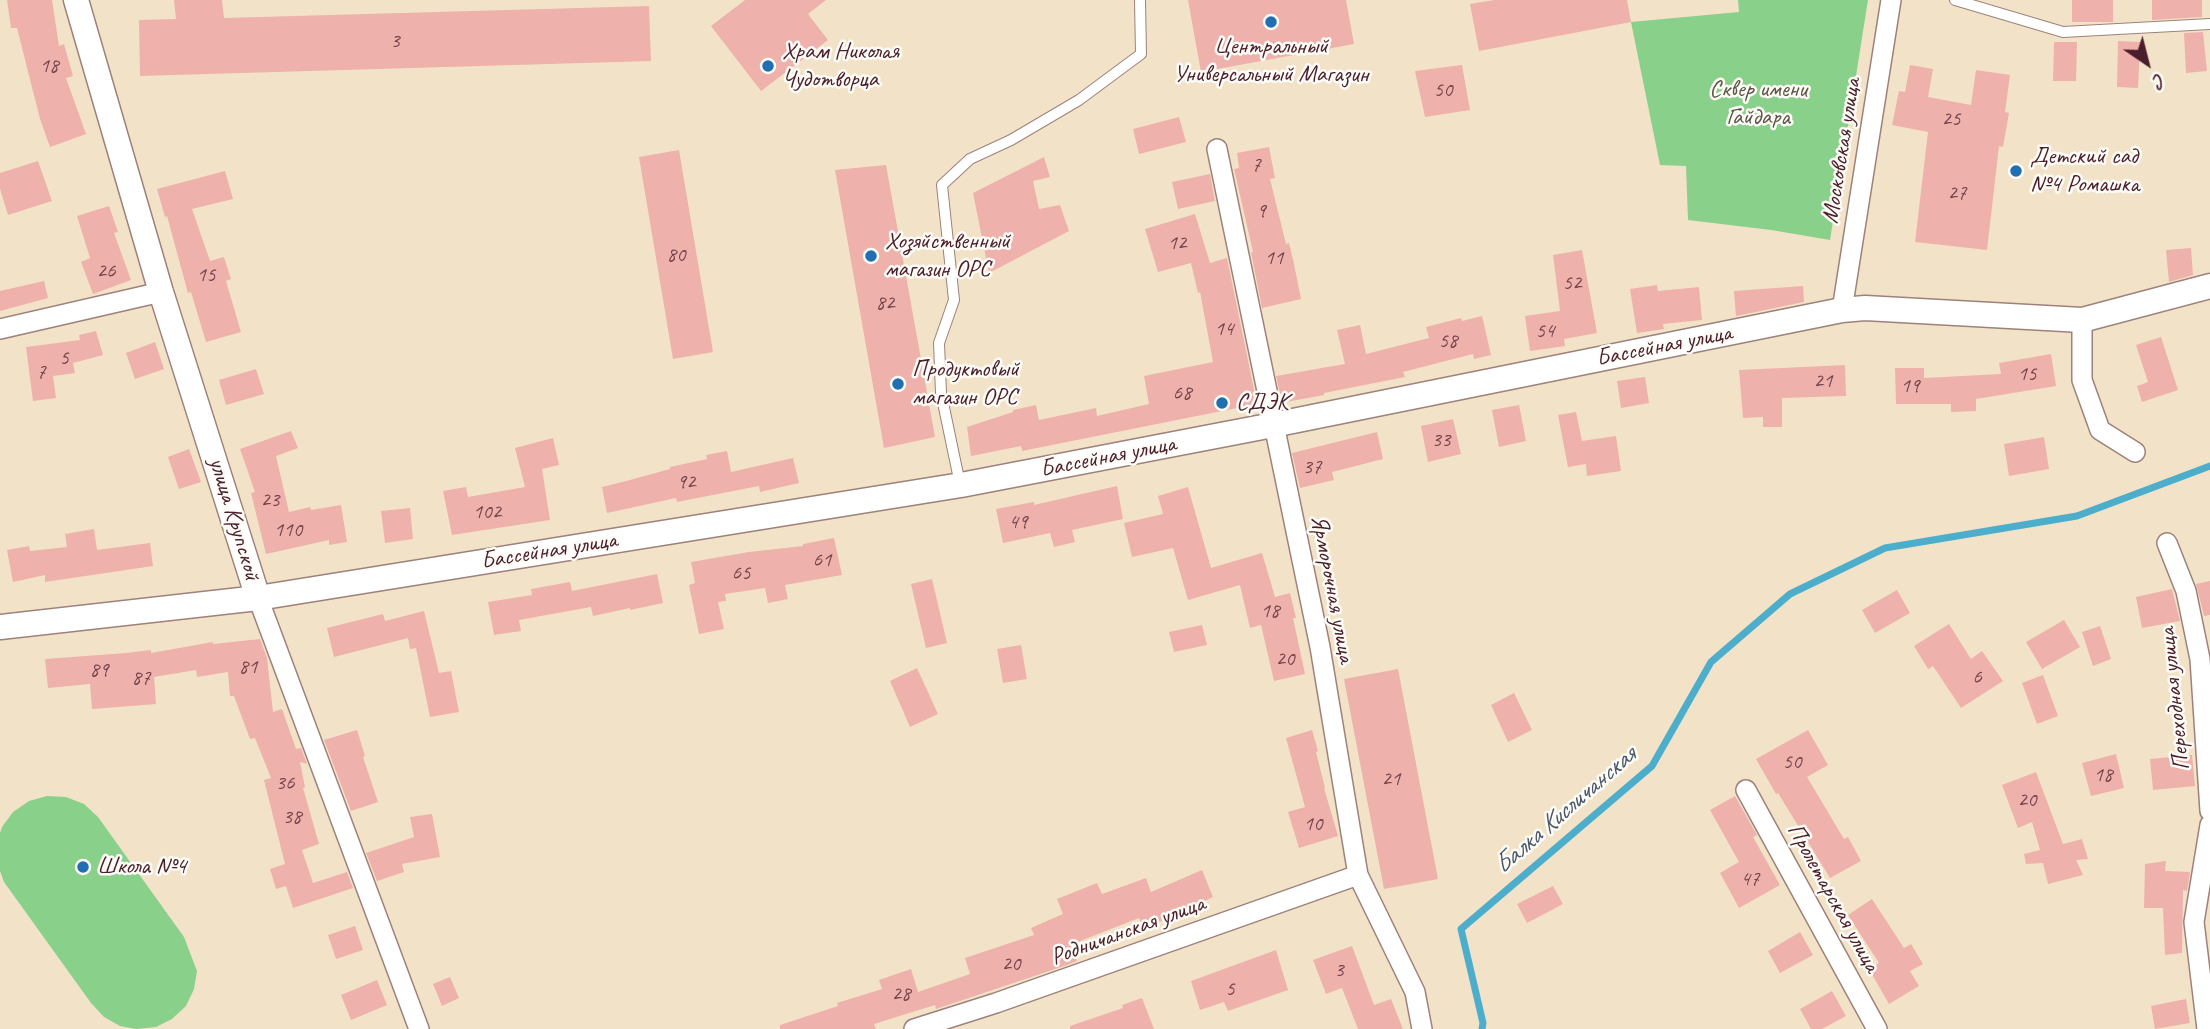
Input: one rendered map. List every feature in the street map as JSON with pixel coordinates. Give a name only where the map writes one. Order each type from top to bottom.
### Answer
[{"type":"street","name":"улица Крупской","points":[[76,0],[161,292],[258,598],[419,1029]]},
{"type":"street","name":"Московская улица","points":[[1842,310],[1891,0]]},
{"type":"street","name":"Ярморочная улица","points":[[1217,149],[1320,647],[1358,875],[1415,992],[1422,1029]]},
{"type":"street","name":"Бассейная улица","points":[[0,627],[258,598],[961,485],[1842,310],[1865,308],[2082,320],[2210,286]]},
{"type":"street","points":[[0,329],[161,292]]},
{"type":"street","points":[[2082,320],[2082,380],[2100,430],[2135,452]]},
{"type":"street","name":"Переходная улица","points":[[2167,544],[2186,591],[2200,659],[2210,811]]},
{"type":"street","name":"Пролетарская улица","points":[[1746,790],[1877,1029]]},
{"type":"street","points":[[2207,1029],[2194,922],[2210,825]]},
{"type":"street","name":"Родничанская улица","points":[[914,1029],[996,1003],[1358,875]]},
{"type":"lane","points":[[961,485],[942,393],[939,343],[954,300],[942,185],[970,159],[1011,140],[1079,100],[1141,54],[1140,0]]},
{"type":"lane","points":[[1955,0],[2063,32],[2210,24]]},
{"type":"green space","name":"Сквер имени Гайдара","points":[[1738,0],[1868,0],[1830,240],[1688,220],[1686,166],[1660,165],[1631,22],[1739,12]]},
{"type":"green space","points":[[47,796],[66,797],[84,804],[98,817],[184,937],[197,971],[194,989],[186,1006],[172,1019],[156,1027],[136,1029],[120,1026],[104,1017],[91,1003],[4,882],[0,871],[2,827],[13,812],[29,801]]},
{"type":"building","points":[[7,0],[52,0],[59,46],[64,44],[73,76],[66,78],[86,134],[50,147],[40,119],[17,28],[11,28]]},
{"type":"building","points":[[174,0],[222,0],[224,18],[649,6],[651,61],[140,76],[139,20],[176,19]]},
{"type":"building","name":"Храм Николая Чудотворца","points":[[745,0],[826,0],[808,14],[828,40],[761,91],[711,26]]},
{"type":"building","name":"Центральный Универсальный Магазин","points":[[1188,0],[1346,0],[1354,44],[1201,72]]},
{"type":"building","points":[[1494,0],[1627,0],[1631,22],[1479,51],[1470,4]]},
{"type":"building","points":[[2072,0],[2113,0],[2113,22],[2072,22]]},
{"type":"building","points":[[2152,0],[2202,0],[2202,17],[2152,20]]},
{"type":"building","points":[[2203,32],[2207,71],[2186,73],[2184,33]]},
{"type":"building","points":[[2118,41],[2140,42],[2138,88],[2117,87]]},
{"type":"building","points":[[2054,42],[2077,42],[2076,81],[2053,81]]},
{"type":"building","points":[[1462,65],[1470,110],[1425,117],[1415,71]]},
{"type":"building","points":[[1910,65],[1933,69],[1928,97],[1971,105],[1976,70],[2010,75],[2005,112],[2009,113],[2003,147],[1999,146],[1987,250],[1915,242],[1928,132],[1892,125],[1899,91],[1905,92]]},
{"type":"building","points":[[1179,117],[1186,142],[1139,154],[1133,129]]},
{"type":"building","points":[[1269,147],[1275,178],[1270,179],[1286,244],[1289,243],[1301,299],[1262,308],[1253,252],[1234,169],[1239,168],[1237,153]]},
{"type":"building","points":[[679,150],[713,352],[673,359],[639,157]]},
{"type":"building","points":[[1044,157],[1050,177],[1033,181],[1039,209],[1060,205],[1069,231],[989,273],[973,193]]},
{"type":"building","points":[[38,161],[52,201],[8,215],[0,189],[0,173]]},
{"type":"building","points":[[886,165],[935,437],[884,448],[835,170]]},
{"type":"building","points":[[225,171],[233,199],[192,209],[210,261],[224,257],[231,279],[226,281],[241,332],[206,342],[191,292],[188,293],[157,189]]},
{"type":"building","points":[[1210,174],[1215,201],[1178,209],[1172,182]]},
{"type":"building","points":[[109,206],[118,232],[114,233],[131,280],[93,294],[81,262],[90,258],[77,216]]},
{"type":"building","points":[[1195,214],[1210,263],[1227,258],[1257,404],[1022,451],[1021,446],[971,456],[967,427],[1013,410],[1036,405],[1039,420],[1096,408],[1097,416],[1149,404],[1144,376],[1213,362],[1200,292],[1198,293],[1191,263],[1158,272],[1145,229]]},
{"type":"building","points":[[2191,248],[2193,275],[2169,282],[2166,250]]},
{"type":"building","points":[[1582,250],[1597,333],[1564,339],[1565,346],[1530,351],[1525,316],[1560,311],[1553,255]]},
{"type":"building","points":[[44,281],[48,298],[0,311],[0,291]]},
{"type":"building","points":[[1657,285],[1658,291],[1699,287],[1702,320],[1663,324],[1664,329],[1637,333],[1630,289]]},
{"type":"building","points":[[1803,286],[1804,302],[1736,316],[1734,291]]},
{"type":"building","points":[[1482,316],[1491,355],[1474,359],[1473,354],[1403,372],[1405,377],[1324,395],[1286,402],[1285,397],[1281,398],[1276,376],[1345,364],[1337,330],[1360,325],[1366,354],[1429,338],[1426,327]]},
{"type":"building","points":[[96,331],[103,355],[73,363],[75,373],[53,376],[56,398],[33,401],[26,347],[80,340],[79,335]]},
{"type":"building","points":[[2161,337],[2178,390],[2142,402],[2137,386],[2148,382],[2136,345]]},
{"type":"building","points":[[155,342],[164,369],[135,379],[126,353]]},
{"type":"building","points":[[2051,354],[2056,386],[1976,399],[1976,411],[1951,412],[1951,404],[1896,404],[1895,368],[1924,368],[1924,378],[2001,374],[1999,363]]},
{"type":"building","points":[[1845,365],[1846,396],[1782,398],[1782,427],[1763,427],[1763,417],[1743,418],[1739,370]]},
{"type":"building","points":[[256,369],[264,394],[226,405],[219,380]]},
{"type":"building","points":[[1645,377],[1649,403],[1621,408],[1617,381]]},
{"type":"building","points":[[1519,405],[1526,441],[1499,447],[1492,410]]},
{"type":"building","points":[[1576,412],[1582,441],[1616,436],[1621,471],[1587,476],[1586,464],[1568,467],[1558,415]]},
{"type":"building","points":[[1453,419],[1461,454],[1428,462],[1421,426]]},
{"type":"building","points":[[291,431],[298,448],[276,456],[289,512],[310,507],[311,510],[341,505],[347,542],[329,545],[329,540],[266,554],[251,493],[255,492],[240,449]]},
{"type":"building","points":[[1377,432],[1383,459],[1332,472],[1334,480],[1300,488],[1292,453]]},
{"type":"building","points":[[2044,437],[2049,469],[2009,476],[2004,444]]},
{"type":"building","points":[[553,438],[559,465],[542,469],[550,520],[452,535],[443,491],[466,487],[468,497],[525,487],[515,448]]},
{"type":"building","points":[[189,449],[201,482],[179,489],[168,457]]},
{"type":"building","points":[[727,451],[731,472],[793,458],[799,483],[760,492],[759,486],[677,502],[676,498],[607,513],[602,487],[707,459],[706,455]]},
{"type":"building","points":[[1117,486],[1123,519],[1072,530],[1075,542],[1054,547],[1050,533],[1003,543],[996,509],[1034,502],[1034,505]]},
{"type":"building","points":[[1188,487],[1211,568],[1262,553],[1275,597],[1290,593],[1305,674],[1274,681],[1261,625],[1250,628],[1240,585],[1188,600],[1173,548],[1132,557],[1124,523],[1163,514],[1158,496]]},
{"type":"building","points":[[410,508],[413,539],[385,543],[381,511]]},
{"type":"building","points":[[94,529],[97,550],[150,543],[153,566],[45,582],[45,575],[13,582],[7,550],[29,546],[30,551],[67,547],[65,534]]},
{"type":"building","points":[[834,538],[842,575],[785,585],[788,599],[768,603],[765,588],[725,594],[726,601],[718,602],[724,629],[699,634],[689,585],[695,583],[691,562],[803,546]]},
{"type":"building","points":[[657,574],[663,603],[593,616],[591,607],[519,620],[521,631],[494,635],[488,602],[532,595],[531,589],[570,582],[572,591]]},
{"type":"building","points":[[932,579],[947,643],[926,648],[911,584]]},
{"type":"building","points":[[2210,581],[2210,615],[2204,616],[2196,584]]},
{"type":"building","points":[[2172,589],[2180,621],[2142,628],[2136,597]]},
{"type":"building","points":[[1897,590],[1910,613],[1875,633],[1862,610]]},
{"type":"building","points":[[424,611],[439,673],[451,671],[459,712],[430,717],[416,648],[410,649],[408,638],[334,657],[327,628],[383,614],[385,621]]},
{"type":"building","points":[[2064,620],[2080,647],[2042,669],[2026,642]]},
{"type":"building","points":[[1949,624],[1971,659],[1982,651],[2003,681],[1961,708],[1933,666],[1928,669],[1914,646]]},
{"type":"building","points":[[1202,625],[1207,645],[1174,652],[1169,632]]},
{"type":"building","points":[[2100,626],[2111,659],[2093,666],[2082,632]]},
{"type":"building","points":[[260,639],[267,658],[273,712],[282,709],[296,749],[301,748],[307,764],[300,762],[305,787],[303,788],[319,844],[302,850],[313,883],[347,872],[353,888],[293,908],[286,886],[276,889],[270,869],[285,864],[264,780],[271,778],[255,738],[250,739],[234,696],[230,696],[228,672],[197,677],[196,670],[154,677],[156,704],[92,709],[90,684],[48,688],[45,659],[151,650],[151,653],[213,642]]},
{"type":"building","points":[[1021,645],[1027,679],[1003,683],[997,649]]},
{"type":"building","points":[[917,668],[938,714],[910,727],[890,681]]},
{"type":"building","points":[[1398,669],[1438,879],[1384,889],[1344,679]]},
{"type":"building","points":[[2043,675],[2058,716],[2037,724],[2022,683]]},
{"type":"building","points":[[1514,693],[1532,730],[1508,742],[1491,705]]},
{"type":"building","points":[[357,730],[378,802],[351,811],[324,740]]},
{"type":"building","points":[[1312,730],[1324,788],[1338,836],[1299,848],[1288,812],[1305,807],[1286,738]]},
{"type":"building","points":[[1808,730],[1828,765],[1807,777],[1844,839],[1848,837],[1861,861],[1830,878],[1756,759]]},
{"type":"building","points":[[2116,754],[2124,788],[2091,796],[2082,763]]},
{"type":"building","points":[[2192,755],[2195,786],[2153,790],[2150,759]]},
{"type":"building","points":[[2036,772],[2063,844],[2082,839],[2088,859],[2076,860],[2083,875],[2048,884],[2043,863],[2026,864],[2024,854],[2040,850],[2032,822],[2018,828],[2002,785]]},
{"type":"building","points":[[1735,796],[1757,835],[1753,837],[1780,885],[1739,908],[1720,873],[1739,862],[1710,810]]},
{"type":"building","points":[[432,814],[440,857],[402,864],[404,872],[377,881],[366,853],[414,837],[410,817]]},
{"type":"building","points":[[2166,861],[2165,871],[2190,872],[2187,891],[2183,890],[2182,953],[2165,955],[2163,908],[2144,908],[2145,864]]},
{"type":"building","points":[[1202,870],[1213,897],[1144,929],[1139,918],[1070,945],[1077,961],[1067,965],[936,1009],[935,1005],[874,1024],[876,1029],[780,1029],[780,1025],[882,989],[879,980],[911,969],[918,992],[970,974],[965,958],[1034,935],[1031,928],[1063,914],[1057,899],[1097,883],[1102,894],[1146,878],[1151,892]]},
{"type":"building","points":[[1553,886],[1563,904],[1527,923],[1517,904]]},
{"type":"building","points":[[1872,899],[1904,948],[1911,944],[1923,964],[1910,971],[1919,986],[1889,1004],[1869,969],[1879,963],[1848,915]]},
{"type":"building","points":[[355,926],[363,950],[336,959],[328,935]]},
{"type":"building","points":[[1800,932],[1813,955],[1780,973],[1768,951]]},
{"type":"building","points":[[1352,946],[1374,1005],[1391,999],[1403,1029],[1358,1029],[1342,988],[1326,994],[1313,960]]},
{"type":"building","points":[[1276,950],[1288,990],[1228,1011],[1224,1002],[1200,1010],[1191,981]]},
{"type":"building","points":[[450,977],[459,998],[442,1006],[433,984]]},
{"type":"building","points":[[377,980],[387,1005],[351,1020],[341,995]]},
{"type":"building","points":[[1832,991],[1846,1016],[1822,1029],[1811,1029],[1800,1009]]},
{"type":"building","points":[[1142,998],[1154,1029],[1070,1029],[1070,1026],[1123,1008],[1122,1005]]},
{"type":"building","points":[[2186,999],[2190,1023],[2155,1029],[2151,1006]]},
{"type":"waterway","name":"Балка Кисличанская","points":[[1482,1029],[1483,1023],[1461,929],[1652,766],[1711,662],[1790,594],[1885,548],[2077,516],[2210,466]]},
{"type":"place","name":"Центральный Универсальный Магазин","points":[[1271,22]]},
{"type":"place","name":"Храм Николая Чудотворца","points":[[768,66]]},
{"type":"place","name":"Детский сад №4 Ромашка","points":[[2016,171]]},
{"type":"place","name":"Хозяйственный магазин ОРС","points":[[871,256]]},
{"type":"place","name":"Продуктовый магазин ОРС","points":[[898,384]]},
{"type":"place","name":"СДЭК","points":[[1222,403]]},
{"type":"place","name":"Школа №4","points":[[83,867]]}]
